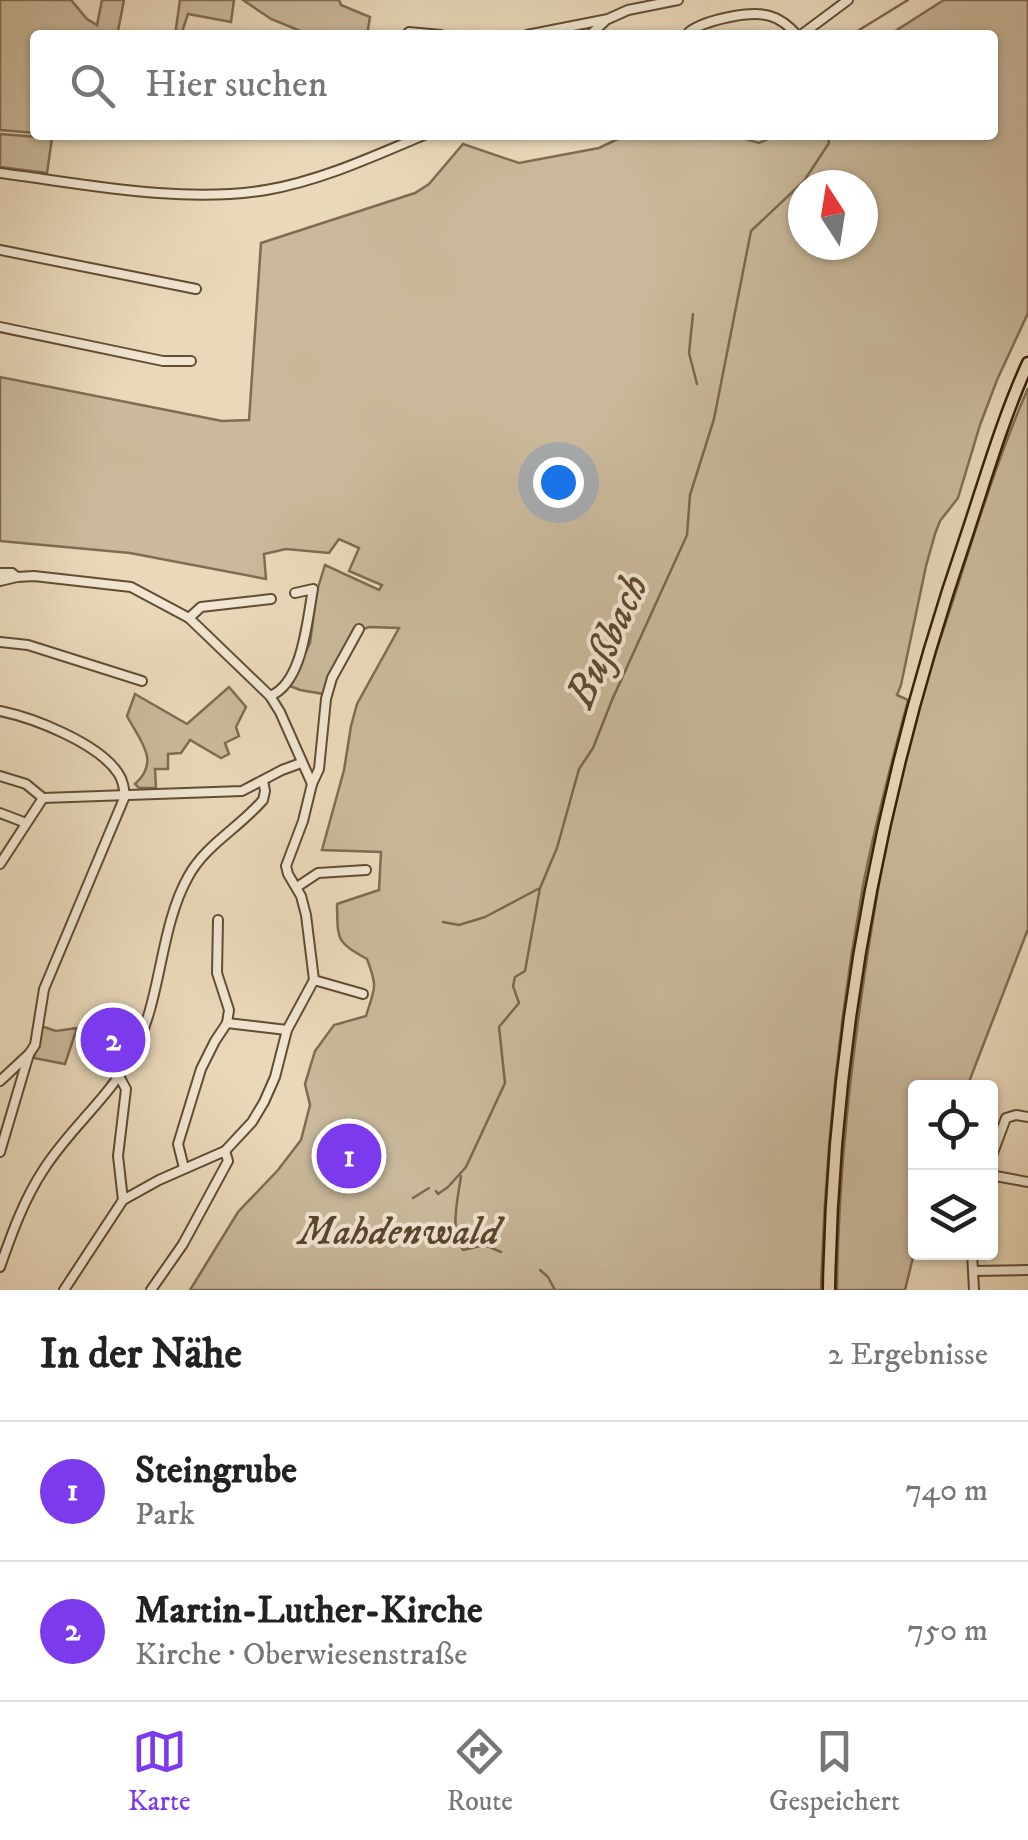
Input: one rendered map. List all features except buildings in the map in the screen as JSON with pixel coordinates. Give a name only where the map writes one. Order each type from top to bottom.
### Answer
[{"type":"main road","points":[[828,1290],[835,1150],[846,1042],[879,842],[931,641],[1028,363]]},
{"type":"street","points":[[552,30],[678,0]]},
{"type":"street","points":[[806,30],[848,0]]},
{"type":"street","points":[[692,30],[708,21],[756,14],[772,16],[794,30]]},
{"type":"street","points":[[596,30],[608,19]]},
{"type":"street","points":[[0,173],[163,193],[242,194],[296,184],[411,140]]},
{"type":"street","points":[[0,250],[196,289]]},
{"type":"street","points":[[0,327],[178,365],[191,361]]},
{"type":"street","points":[[0,572],[17,576]]},
{"type":"street","points":[[0,581],[34,576],[130,587],[190,618],[270,696],[312,784]]},
{"type":"street","points":[[270,696],[283,689],[306,642],[313,589],[296,593]]},
{"type":"street","points":[[190,618],[201,608],[271,598]]},
{"type":"street","points":[[64,1290],[123,1200],[225,1152],[264,1102],[287,1030],[314,980],[306,915],[286,866],[318,769],[332,678],[359,628]]},
{"type":"street","points":[[0,642],[28,645],[142,681]]},
{"type":"street","points":[[0,710],[47,727],[102,756],[118,773],[125,796],[44,989],[35,1045],[0,1081]]},
{"type":"street","points":[[0,776],[26,784],[43,798],[242,791],[301,763]]},
{"type":"street","points":[[0,1267],[12,1230],[45,1167],[120,1076],[134,1052],[144,1030],[176,907],[189,875],[201,858],[263,800],[263,781]]},
{"type":"street","points":[[0,864],[43,798]]},
{"type":"street","points":[[0,813],[26,823]]},
{"type":"street","points":[[296,887],[318,873],[366,870]]},
{"type":"street","points":[[184,1168],[178,1144],[202,1069],[230,1010],[217,973],[218,920]]},
{"type":"street","points":[[314,980],[364,994]]},
{"type":"street","points":[[227,1023],[287,1030]]},
{"type":"street","points":[[0,1152],[29,1054]]},
{"type":"street","points":[[120,1076],[126,1089],[118,1156],[123,1200]]},
{"type":"street","points":[[998,1136],[1006,1118],[1028,1117]]},
{"type":"street","points":[[151,1290],[183,1244],[228,1162],[225,1152]]},
{"type":"street","points":[[998,1176],[1028,1182]]},
{"type":"street","points":[[972,1260],[974,1290]]},
{"type":"street","points":[[973,1271],[1028,1270]]},
{"type":"green space","points":[[0,0],[71,0],[97,25],[102,0],[124,0],[118,30],[30,30],[30,133],[0,130]]},
{"type":"green space","points":[[180,0],[234,0],[231,22],[188,14],[183,30],[176,30]]},
{"type":"green space","points":[[243,0],[339,0],[341,5],[370,17],[368,30],[298,30],[271,19]]},
{"type":"green space","name":"Mahdenwald","points":[[944,0],[1028,0],[1028,313],[997,380],[958,498],[935,534],[897,695],[908,700],[868,862],[840,1037],[821,1290],[190,1290],[238,1212],[301,1140],[310,1105],[305,1084],[315,1051],[334,1025],[366,1016],[372,999],[374,982],[367,959],[340,938],[337,904],[379,890],[381,852],[322,850],[357,704],[399,628],[369,627],[355,632],[324,694],[300,690],[290,686],[310,643],[325,565],[379,590],[382,585],[349,571],[359,548],[339,539],[329,553],[286,549],[264,554],[266,579],[130,553],[0,541],[0,377],[222,421],[249,420],[261,243],[415,193],[429,184],[463,144],[519,163],[599,148],[616,140],[998,140],[998,30],[897,30]]},
{"type":"green space","points":[[0,134],[52,140],[47,173],[0,167]]},
{"type":"green space","points":[[1028,388],[1028,929],[970,1080],[908,1080],[908,1260],[912,1260],[905,1290],[837,1290],[849,1091],[891,818],[913,726],[1008,437]]},
{"type":"green space","points":[[229,687],[246,707],[236,727],[239,736],[225,743],[229,754],[221,758],[190,740],[181,753],[168,754],[168,769],[155,769],[156,788],[139,788],[135,784],[143,776],[147,759],[127,716],[135,694],[187,724]]},
{"type":"green space","points":[[41,1026],[56,1031],[77,1028],[65,1064],[34,1058]]},
{"type":"waterway","points":[[859,30],[908,0]]},
{"type":"waterway","name":"Bußbach","points":[[436,1191],[438,1194],[448,1187],[466,1167],[505,1083],[499,1027],[519,1003],[513,986],[515,977],[525,971],[540,888],[557,848],[579,769],[593,748],[687,535],[690,495],[714,419],[751,231],[804,181],[829,140]]},
{"type":"waterway","points":[[693,314],[689,353],[697,384]]},
{"type":"waterway","points":[[443,922],[459,925],[485,917],[538,889]]},
{"type":"waterway","name":"Bußbach","points":[[461,1176],[456,1215],[459,1243],[463,1250],[485,1245],[501,1252]]},
{"type":"waterway","name":"Bußbach","points":[[413,1198],[429,1188]]},
{"type":"waterway","name":"Bußbach","points":[[540,1270],[555,1290]]},
{"type":"place","name":"Martin-Luther-Kirche","points":[[113,1040]]},
{"type":"place","name":"Steingrube","points":[[349,1156]]}]
